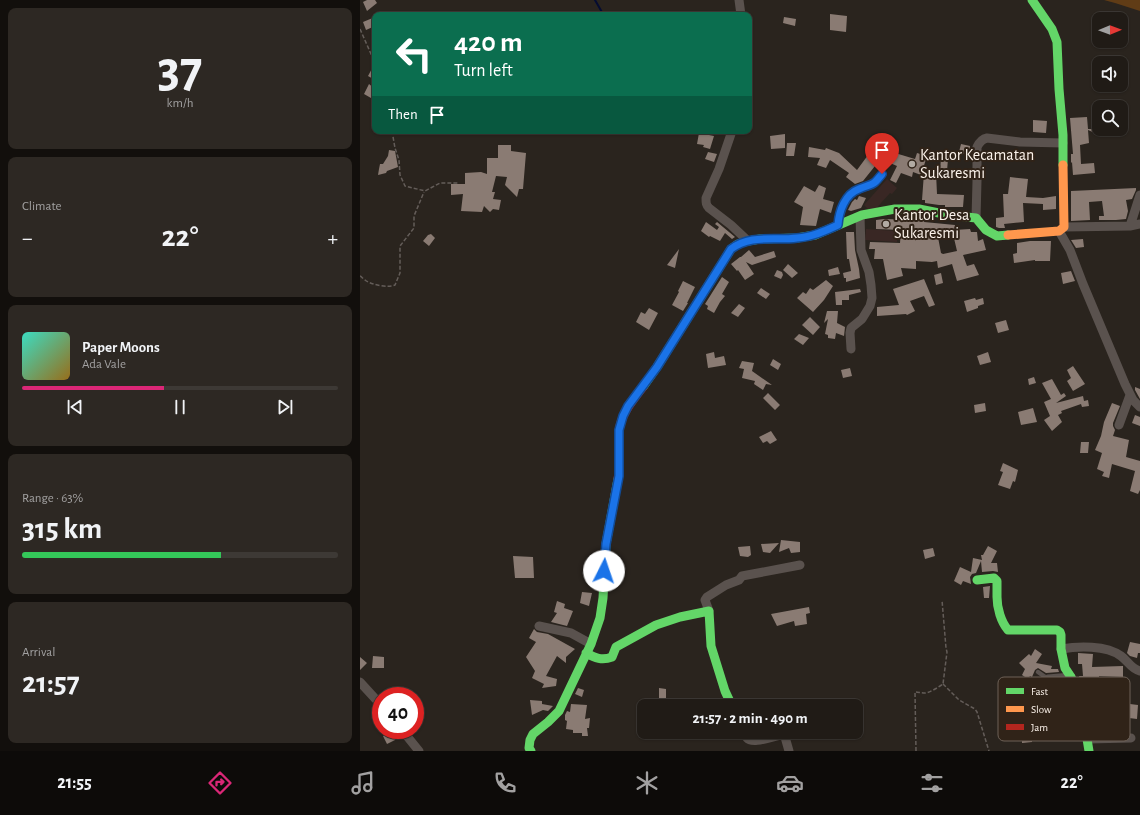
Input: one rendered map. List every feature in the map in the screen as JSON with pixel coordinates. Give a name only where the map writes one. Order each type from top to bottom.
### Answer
[{"type":"street","points":[[739,0],[741,12]]},
{"type":"street","points":[[1032,0],[1052,29],[1056,42],[1063,143],[1062,229],[1083,284],[1125,384],[1133,400],[1140,407]]},
{"type":"street","points":[[731,134],[706,198],[706,203],[709,208],[731,225],[748,241]]},
{"type":"street","points":[[1063,143],[1020,142],[987,138],[984,138],[979,143],[977,147],[976,218],[986,230],[997,236],[1062,229],[1130,226],[1140,224]]},
{"type":"street","points":[[838,225],[841,211],[849,195],[858,189],[875,183],[882,174]]},
{"type":"street","points":[[1130,226],[1140,195]]},
{"type":"street","points":[[531,751],[529,748],[530,740],[533,734],[559,711],[591,644],[600,618],[603,598],[606,544],[619,476],[619,430],[623,416],[628,406],[657,367],[731,249],[738,244],[760,239],[797,238],[815,235],[860,216],[890,210],[918,210],[976,218]]},
{"type":"street","points":[[851,349],[851,328],[862,319],[870,306],[872,298],[869,272],[861,250],[860,216]]},
{"type":"street","points":[[1119,425],[1130,395]]},
{"type":"street","points":[[729,699],[711,646],[709,611],[705,600],[706,597],[726,585],[738,580],[742,576],[800,565]]},
{"type":"street","points":[[977,580],[994,578],[997,581],[997,600],[1000,615],[1005,628],[1010,631],[1057,630],[1060,632],[1061,649],[1065,668],[1071,677]]},
{"type":"street","points":[[586,653],[602,660],[608,659],[612,657],[616,647],[652,626],[680,617],[709,611]]},
{"type":"street","points":[[539,626],[571,633],[591,644]]},
{"type":"street","points":[[1061,649],[1082,647],[1106,650],[1119,654],[1133,668],[1140,671]]},
{"type":"street","points":[[360,682],[372,695]]},
{"type":"street","points":[[409,739],[419,751]]},
{"type":"street","points":[[748,739],[755,741],[764,739]]},
{"type":"street","points":[[786,739],[789,751]]},
{"type":"street","points":[[1087,741],[1089,751]]},
{"type":"lane","points":[[1038,672],[1045,677]]},
{"type":"path","points":[[360,29],[372,56]]},
{"type":"path","points":[[393,134],[399,160],[401,180],[406,187],[424,192],[440,183],[458,183]]},
{"type":"path","points":[[360,276],[367,281],[384,286],[391,287],[395,285],[400,273],[400,246],[414,228],[414,216],[424,192]]},
{"type":"path","points":[[916,751],[914,692],[930,692],[932,689],[938,689],[943,684],[947,652],[942,600]]},
{"type":"path","points":[[943,684],[958,700],[975,709],[989,751]]},
{"type":"shaded area","points":[[1104,0],[1140,0],[1140,11],[1115,3]]},
{"type":"shaded area","points":[[887,179],[897,188],[892,194],[890,193],[872,213],[864,205]]},
{"type":"shaded area","points":[[866,229],[897,231],[897,242],[865,240]]},
{"type":"building","points":[[367,0],[375,0],[377,3],[367,11],[363,2]]},
{"type":"building","points":[[830,14],[847,16],[846,32],[830,30]]},
{"type":"building","points":[[784,17],[796,19],[795,26],[783,23]]},
{"type":"building","points":[[372,18],[372,27],[366,30],[363,22]]},
{"type":"building","points":[[372,69],[372,78],[368,76]]},
{"type":"building","points":[[369,84],[372,86],[372,96],[371,98],[364,94]]},
{"type":"building","points":[[1087,117],[1088,129],[1092,129],[1092,132],[1088,130],[1089,143],[1080,145],[1081,164],[1094,163],[1095,173],[1073,175],[1072,162],[1071,163],[1071,154],[1073,154],[1070,118]]},
{"type":"building","points":[[1033,120],[1047,121],[1046,133],[1033,132]]},
{"type":"building","points":[[699,134],[714,136],[710,149],[703,147],[704,145],[697,144]]},
{"type":"building","points":[[785,134],[785,148],[771,149],[770,136]]},
{"type":"building","points":[[787,143],[796,143],[794,156],[786,156]]},
{"type":"building","points":[[961,144],[970,146],[969,156],[959,152]]},
{"type":"building","points":[[498,145],[511,145],[511,151],[526,153],[523,189],[519,189],[517,197],[505,185],[507,177],[496,176],[492,192],[495,192],[493,199],[501,200],[499,210],[493,209],[490,212],[484,206],[482,212],[461,211],[463,194],[451,195],[451,184],[465,184],[465,173],[481,172],[487,174],[487,158],[498,158]]},
{"type":"building","points":[[809,147],[825,150],[826,148],[839,153],[857,170],[871,151],[879,158],[873,164],[875,166],[863,181],[855,184],[846,177],[849,173],[830,160],[826,168],[817,165],[820,158],[808,157]]},
{"type":"building","points":[[389,150],[395,151],[398,167],[378,175],[380,164],[383,164],[388,156]]},
{"type":"building","points":[[708,152],[717,154],[714,162],[705,159]]},
{"type":"building","name":"Kantor Kecamatan Sukaresmi","points":[[895,153],[915,159],[917,153],[927,156],[921,175],[913,172],[912,177],[901,173],[896,183],[890,180],[897,166],[890,163]]},
{"type":"building","points":[[941,158],[948,159],[947,171],[940,171]]},
{"type":"building","points":[[924,173],[936,173],[937,194],[964,195],[963,207],[945,207],[945,205],[925,203],[925,200],[922,200]]},
{"type":"building","points":[[1010,177],[1028,179],[1026,197],[1043,198],[1056,196],[1056,209],[1043,210],[1043,204],[1023,203],[1024,222],[1004,224],[1005,228],[996,227],[996,218],[1004,217],[1003,194],[1008,194]]},
{"type":"building","points":[[819,185],[826,188],[823,199],[834,202],[831,213],[820,209],[816,226],[800,225],[803,207],[794,202],[804,186],[815,192]]},
{"type":"building","points":[[1136,188],[1132,199],[1126,200],[1128,211],[1126,219],[1099,220],[1099,216],[1104,216],[1102,201],[1089,202],[1090,220],[1071,221],[1071,191]]},
{"type":"building","points":[[859,196],[866,198],[861,208],[851,211],[848,210],[852,202],[855,199],[857,200]]},
{"type":"building","points":[[917,216],[925,218],[924,222],[955,225],[954,230],[970,229],[971,232],[977,232],[978,241],[983,239],[986,250],[963,255],[967,266],[974,264],[979,275],[957,281],[952,264],[938,268],[937,261],[916,261],[916,269],[901,268],[903,276],[887,280],[883,259],[874,259],[875,249],[869,249],[870,242],[900,243],[901,230],[876,229],[876,220],[916,220]],"holes":[[[937,232],[953,234],[957,251],[943,254],[941,253]]]},
{"type":"building","points":[[706,222],[717,230],[719,227],[715,224],[717,222],[735,237],[732,239],[725,233],[720,241],[710,236],[709,237],[701,231]]},
{"type":"building","points":[[846,232],[854,232],[855,250],[860,278],[846,282],[846,278],[844,278],[843,273],[851,271],[849,259],[847,259]]},
{"type":"building","points":[[431,234],[435,238],[429,246],[423,241],[428,235]]},
{"type":"building","points":[[1083,239],[1084,247],[1076,248],[1071,240]]},
{"type":"building","points":[[1030,241],[1051,241],[1050,261],[1035,260],[1014,263],[1013,254],[1017,253],[1017,243]]},
{"type":"building","points":[[679,249],[675,268],[667,265]]},
{"type":"building","points":[[749,250],[755,257],[774,251],[776,257],[752,265],[746,262],[754,274],[745,280],[738,270],[737,271],[731,264]]},
{"type":"building","points":[[788,264],[798,273],[792,278],[783,270]]},
{"type":"building","points":[[838,267],[840,274],[829,276],[828,270]]},
{"type":"building","points":[[777,270],[782,272],[783,275],[781,279],[774,276]]},
{"type":"building","points":[[1071,271],[1075,281],[1063,284],[1061,273]]},
{"type":"building","points":[[941,273],[943,283],[936,285],[934,275]]},
{"type":"building","points":[[722,277],[729,282],[722,294],[725,296],[714,313],[707,309],[708,306],[705,304]]},
{"type":"building","points":[[924,279],[935,305],[929,307],[924,296],[910,301],[915,311],[907,315],[877,316],[877,307],[899,305],[893,289]]},
{"type":"building","points":[[826,280],[833,286],[824,300],[813,312],[797,298],[803,292],[806,294],[810,288],[813,290]]},
{"type":"building","points":[[683,281],[695,287],[683,311],[672,305]]},
{"type":"building","points":[[761,288],[770,294],[766,299],[757,293]]},
{"type":"building","points":[[860,289],[861,292],[849,295],[849,300],[842,300],[842,305],[836,305],[835,292]]},
{"type":"building","points":[[975,298],[976,300],[983,298],[984,304],[967,312],[964,301]]},
{"type":"building","points":[[739,304],[745,308],[738,317],[731,313]]},
{"type":"building","points":[[649,308],[658,313],[649,330],[636,322],[641,312],[645,314]]},
{"type":"building","points":[[827,311],[838,311],[837,323],[845,327],[844,336],[836,333],[835,339],[828,338],[828,335],[825,334],[828,319],[824,323]]},
{"type":"building","points":[[810,317],[820,327],[813,335],[802,325]]},
{"type":"building","points":[[1006,320],[1009,330],[998,333],[995,323]]},
{"type":"building","points":[[799,334],[809,338],[803,345],[794,339]]},
{"type":"building","points":[[714,352],[715,358],[724,356],[726,365],[708,368],[706,354]]},
{"type":"building","points":[[988,352],[991,362],[980,365],[977,356]]},
{"type":"building","points":[[773,359],[781,364],[778,370],[770,365]]},
{"type":"building","points":[[742,361],[754,363],[752,371],[772,385],[766,384],[763,390],[754,384],[755,381],[742,378],[744,369],[739,368]]},
{"type":"building","points":[[1073,366],[1085,384],[1073,391],[1067,381],[1071,378],[1067,370]]},
{"type":"building","points":[[850,368],[852,376],[843,378],[841,370]]},
{"type":"building","points":[[1034,377],[1036,383],[1029,385],[1028,379]]},
{"type":"building","points":[[1052,379],[1061,395],[1064,393],[1066,396],[1056,403],[1083,396],[1084,401],[1088,400],[1089,406],[1082,407],[1081,404],[1061,411],[1062,413],[1058,415],[1062,422],[1052,431],[1044,420],[1050,416],[1044,402],[1051,399],[1042,383]]},
{"type":"building","points":[[1135,387],[1140,389],[1140,399],[1135,390]]},
{"type":"building","points":[[768,393],[780,405],[775,410],[763,398]]},
{"type":"building","points":[[985,403],[986,411],[975,413],[974,405]]},
{"type":"building","points":[[1112,403],[1120,406],[1113,423],[1115,430],[1113,436],[1129,440],[1126,457],[1140,461],[1140,490],[1138,494],[1130,491],[1135,471],[1112,464],[1109,478],[1102,476],[1104,472],[1097,469],[1102,453],[1095,450]]},
{"type":"building","points":[[1033,408],[1037,422],[1021,425],[1018,412]]},
{"type":"building","points":[[1135,415],[1140,417],[1140,426],[1132,423]]},
{"type":"building","points":[[771,431],[777,440],[770,444],[767,441],[763,443],[759,437]]},
{"type":"building","points":[[1081,442],[1089,442],[1088,453],[1080,453]]},
{"type":"building","points":[[1003,463],[1018,470],[1015,482],[1013,481],[1010,489],[998,485],[1003,472],[1000,471]]},
{"type":"building","points":[[781,540],[800,542],[800,552],[791,553],[789,548],[779,552]]},
{"type":"building","points":[[779,543],[770,553],[763,552],[761,544]]},
{"type":"building","points":[[750,546],[751,555],[748,557],[740,556],[738,547]]},
{"type":"building","points":[[988,546],[997,551],[991,563],[997,563],[998,572],[982,572],[981,561],[976,573],[972,574],[970,577],[971,584],[963,581],[961,585],[954,581],[960,567],[971,572],[973,558],[982,560],[981,555],[983,555]]},
{"type":"building","points":[[933,548],[935,556],[925,559],[923,550]]},
{"type":"building","points":[[513,556],[533,557],[534,578],[515,578]]},
{"type":"building","points":[[990,586],[989,598],[984,598],[983,587]]},
{"type":"building","points":[[582,592],[592,593],[589,606],[580,603]]},
{"type":"building","points":[[557,601],[565,604],[564,608],[573,611],[567,626],[551,622],[557,613],[554,612]]},
{"type":"building","points":[[809,607],[810,613],[806,614],[807,624],[795,626],[794,621],[777,626],[771,614]]},
{"type":"building","points":[[534,629],[537,632],[548,634],[575,649],[566,657],[566,663],[557,656],[546,676],[557,679],[556,686],[542,688],[544,684],[532,678],[535,671],[526,657],[536,642],[529,638]]},
{"type":"building","points":[[1130,642],[1140,644],[1140,653],[1138,653],[1137,658],[1130,656],[1127,653]]},
{"type":"building","points":[[1035,649],[1042,654],[1036,663],[1052,666],[1051,669],[1058,669],[1059,672],[1046,673],[1038,668],[1035,670],[1032,677],[1025,677],[1022,675],[1025,669],[1019,663],[1029,654],[1031,656]]},
{"type":"building","points":[[1078,653],[1093,654],[1092,667],[1123,666],[1123,677],[1079,677],[1083,676],[1082,664],[1078,664]]},
{"type":"building","points":[[373,656],[384,657],[384,668],[372,668]]},
{"type":"building","points":[[360,657],[367,663],[360,670]]},
{"type":"building","points":[[578,688],[584,690],[582,697],[575,694]]},
{"type":"building","points":[[659,688],[666,689],[666,698],[659,698]]},
{"type":"building","points":[[530,700],[542,701],[542,704],[553,706],[548,711],[543,710],[532,715]]},
{"type":"building","points":[[571,704],[587,705],[585,719],[590,718],[589,728],[587,728],[588,736],[582,736],[582,733],[573,733],[573,730],[566,729],[567,721],[565,720],[565,715],[567,711],[570,712]]},
{"type":"building","points":[[1130,704],[1138,705],[1137,719],[1130,718]]},
{"type":"building","points":[[384,739],[396,739],[395,740],[387,744]]},
{"type":"building","points":[[1022,741],[1032,741],[1032,742],[1022,743]]},
{"type":"waterway","points":[[595,0],[602,12]]},
{"type":"traffic: fast","points":[[1032,0],[1052,29],[1057,42],[1063,135],[1063,165]]},
{"type":"traffic: fast","points":[[643,387],[731,249],[738,244],[760,239],[797,238],[815,235],[862,215],[895,209],[919,209],[949,215],[976,218],[986,230],[997,236],[1008,235]]},
{"type":"traffic: fast","points":[[531,751],[529,748],[530,740],[533,734],[559,711],[591,644],[600,618],[603,598],[606,544],[618,479]]},
{"type":"traffic: fast","points":[[977,580],[994,578],[997,581],[997,601],[1001,619],[1008,630],[1057,630],[1060,632],[1061,649],[1065,668],[1071,677]]},
{"type":"traffic: fast","points":[[586,653],[605,659],[612,657],[616,647],[656,625],[680,617],[709,611],[711,646],[729,699]]},
{"type":"traffic: fast","points":[[1087,741],[1089,751]]},
{"type":"traffic: slow","points":[[1008,235],[1059,231],[1064,227],[1063,165]]},
{"type":"traffic: jam","points":[[618,479],[620,425],[628,408],[643,387]]},
{"type":"place","name":"Kantor Kecamatan Sukaresmi","points":[[912,164]]},
{"type":"place","name":"Kantor Desa Sukaresmi","points":[[886,224]]},
{"type":"route","points":[[604,571],[606,544],[619,476],[619,430],[623,416],[628,406],[657,367],[731,249],[738,244],[748,241],[760,239],[797,238],[815,235],[838,225],[841,211],[849,195],[860,188],[872,185],[882,174]]}]
